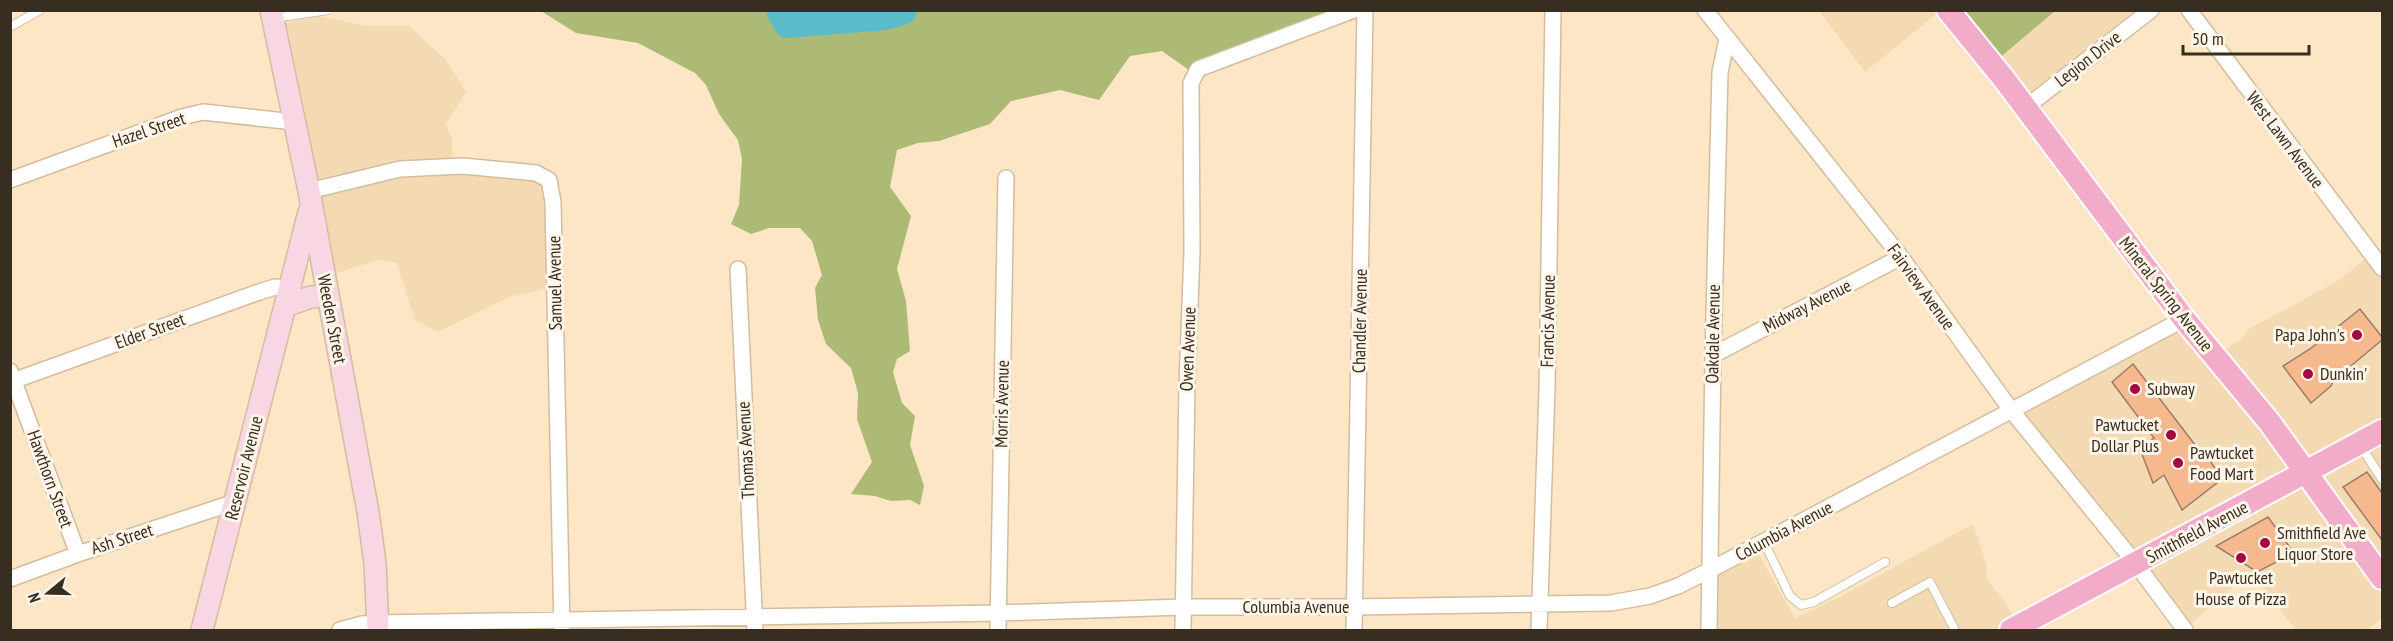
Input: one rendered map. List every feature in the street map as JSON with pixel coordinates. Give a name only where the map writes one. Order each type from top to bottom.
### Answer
[{"type":"main road","name":"Mineral Spring Avenue","points":[[1948,10],[2184,319],[2270,423],[2382,578]]},
{"type":"main road","name":"Weeden Street","points":[[271,14],[310,198],[368,512],[375,563],[378,627]]},
{"type":"main road","name":"Reservoir Avenue","points":[[202,630],[288,297],[310,198]]},
{"type":"main road","points":[[288,297],[327,296]]},
{"type":"main road","name":"Smithfield Avenue","points":[[2012,630],[2382,432]]},
{"type":"street","name":"Owen Avenue","points":[[1183,630],[1186,385],[1192,252],[1191,83],[1198,69],[1354,10]]},
{"type":"street","name":"Chandler Avenue","points":[[1354,630],[1365,10]]},
{"type":"street","name":"Francis Avenue","points":[[1539,630],[1547,389],[1553,10]]},
{"type":"street","name":"Fairview Avenue","points":[[1705,10],[1901,257],[2011,410],[2136,564],[2185,630]]},
{"type":"street","name":"Legion Drive","points":[[2025,108],[2151,10]]},
{"type":"street","name":"West Lawn Avenue","points":[[2189,10],[2382,268]]},
{"type":"street","name":"Oakdale Avenue","points":[[1709,630],[1720,72],[1727,39]]},
{"type":"street","name":"Hazel Street","points":[[10,180],[193,114],[203,112],[294,122]]},
{"type":"street","name":"Samuel Avenue","points":[[310,198],[400,169],[463,166],[536,173],[549,180],[554,202],[562,626]]},
{"type":"street","name":"Morris Avenue","points":[[998,630],[1006,178]]},
{"type":"street","name":"Midway Avenue","points":[[1713,355],[1901,257]]},
{"type":"street","name":"Thomas Avenue","points":[[738,269],[755,623]]},
{"type":"street","name":"Elder Street","points":[[12,378],[275,287],[288,297]]},
{"type":"street","name":"Columbia Avenue","points":[[340,630],[362,624],[378,627],[755,623],[1183,607],[1539,605],[1626,601],[1678,586],[1710,570],[2184,319]]},
{"type":"street","name":"Hawthorn Street","points":[[12,378],[78,554]]},
{"type":"street","name":"Ash Street","points":[[10,579],[235,502]]},
{"type":"lane","points":[[10,27],[40,10]]},
{"type":"lane","points":[[271,14],[328,10]]},
{"type":"lane","points":[[2359,444],[2382,479]]},
{"type":"lane","points":[[1764,542],[1790,596],[1801,605],[1814,602],[1886,562]]},
{"type":"lane","points":[[1892,603],[1930,582],[1955,630]]},
{"type":"shaded area","points":[[1819,11],[1940,11],[1865,72]]},
{"type":"shaded area","points":[[2055,11],[2151,11],[2024,107],[1990,66]]},
{"type":"shaded area","points":[[319,16],[366,26],[409,26],[445,59],[466,92],[445,125],[452,138],[453,164],[554,182],[555,287],[509,297],[438,332],[415,320],[397,263],[379,260],[329,275],[314,276],[313,194],[278,24]]},
{"type":"shaded area","points":[[2372,253],[2382,263],[2382,618],[2367,630],[2296,630],[2250,572],[2187,627],[2019,413],[2181,319],[2216,356],[2242,338],[2249,329],[2341,279]]},
{"type":"shaded area","points":[[1973,524],[1987,566],[1986,579],[2004,600],[2016,624],[2024,630],[1711,630],[1716,564],[1754,546],[1795,618],[1836,599]]},
{"type":"green space","points":[[782,10],[813,17],[825,17],[848,15],[867,10],[1174,10],[1178,12],[1333,10],[1196,75],[1162,51],[1130,56],[1099,100],[1060,90],[1011,101],[990,124],[939,141],[918,143],[897,150],[890,187],[911,216],[897,269],[906,301],[910,351],[897,359],[893,372],[902,403],[915,416],[910,445],[924,486],[920,505],[910,500],[891,501],[875,496],[851,494],[872,462],[857,419],[858,393],[851,368],[826,344],[818,320],[815,288],[822,275],[812,241],[800,228],[769,228],[751,234],[731,224],[739,205],[742,159],[738,140],[719,114],[706,85],[695,73],[638,43],[576,33],[541,11]]},
{"type":"green space","points":[[1944,11],[2055,11],[1990,66]]},
{"type":"building","points":[[2360,309],[2382,340],[2333,381],[2331,386],[2311,403],[2283,366],[2310,349]]},
{"type":"building","name":"Pawtucket Food Mart","points":[[2133,364],[2199,450],[2202,448],[2222,479],[2182,510],[2164,475],[2153,483],[2140,449],[2154,438],[2112,382]]},
{"type":"building","points":[[2367,472],[2382,493],[2382,540],[2343,487]]},
{"type":"building","name":"Smithfield Ave Liquor Store","points":[[2268,517],[2294,553],[2257,572],[2216,546]]},
{"type":"waterway","points":[[781,10],[788,23],[885,15],[902,10]]},
{"type":"place","name":"Papa John's","points":[[2357,335]]},
{"type":"place","name":"Dunkin'","points":[[2308,374]]},
{"type":"place","name":"Subway","points":[[2135,389]]},
{"type":"place","name":"Pawtucket Dollar Plus","points":[[2171,435]]},
{"type":"place","name":"Pawtucket Food Mart","points":[[2178,463]]},
{"type":"place","name":"Smithfield Ave Liquor Store","points":[[2265,543]]},
{"type":"place","name":"Pawtucket House of Pizza","points":[[2241,558]]}]
